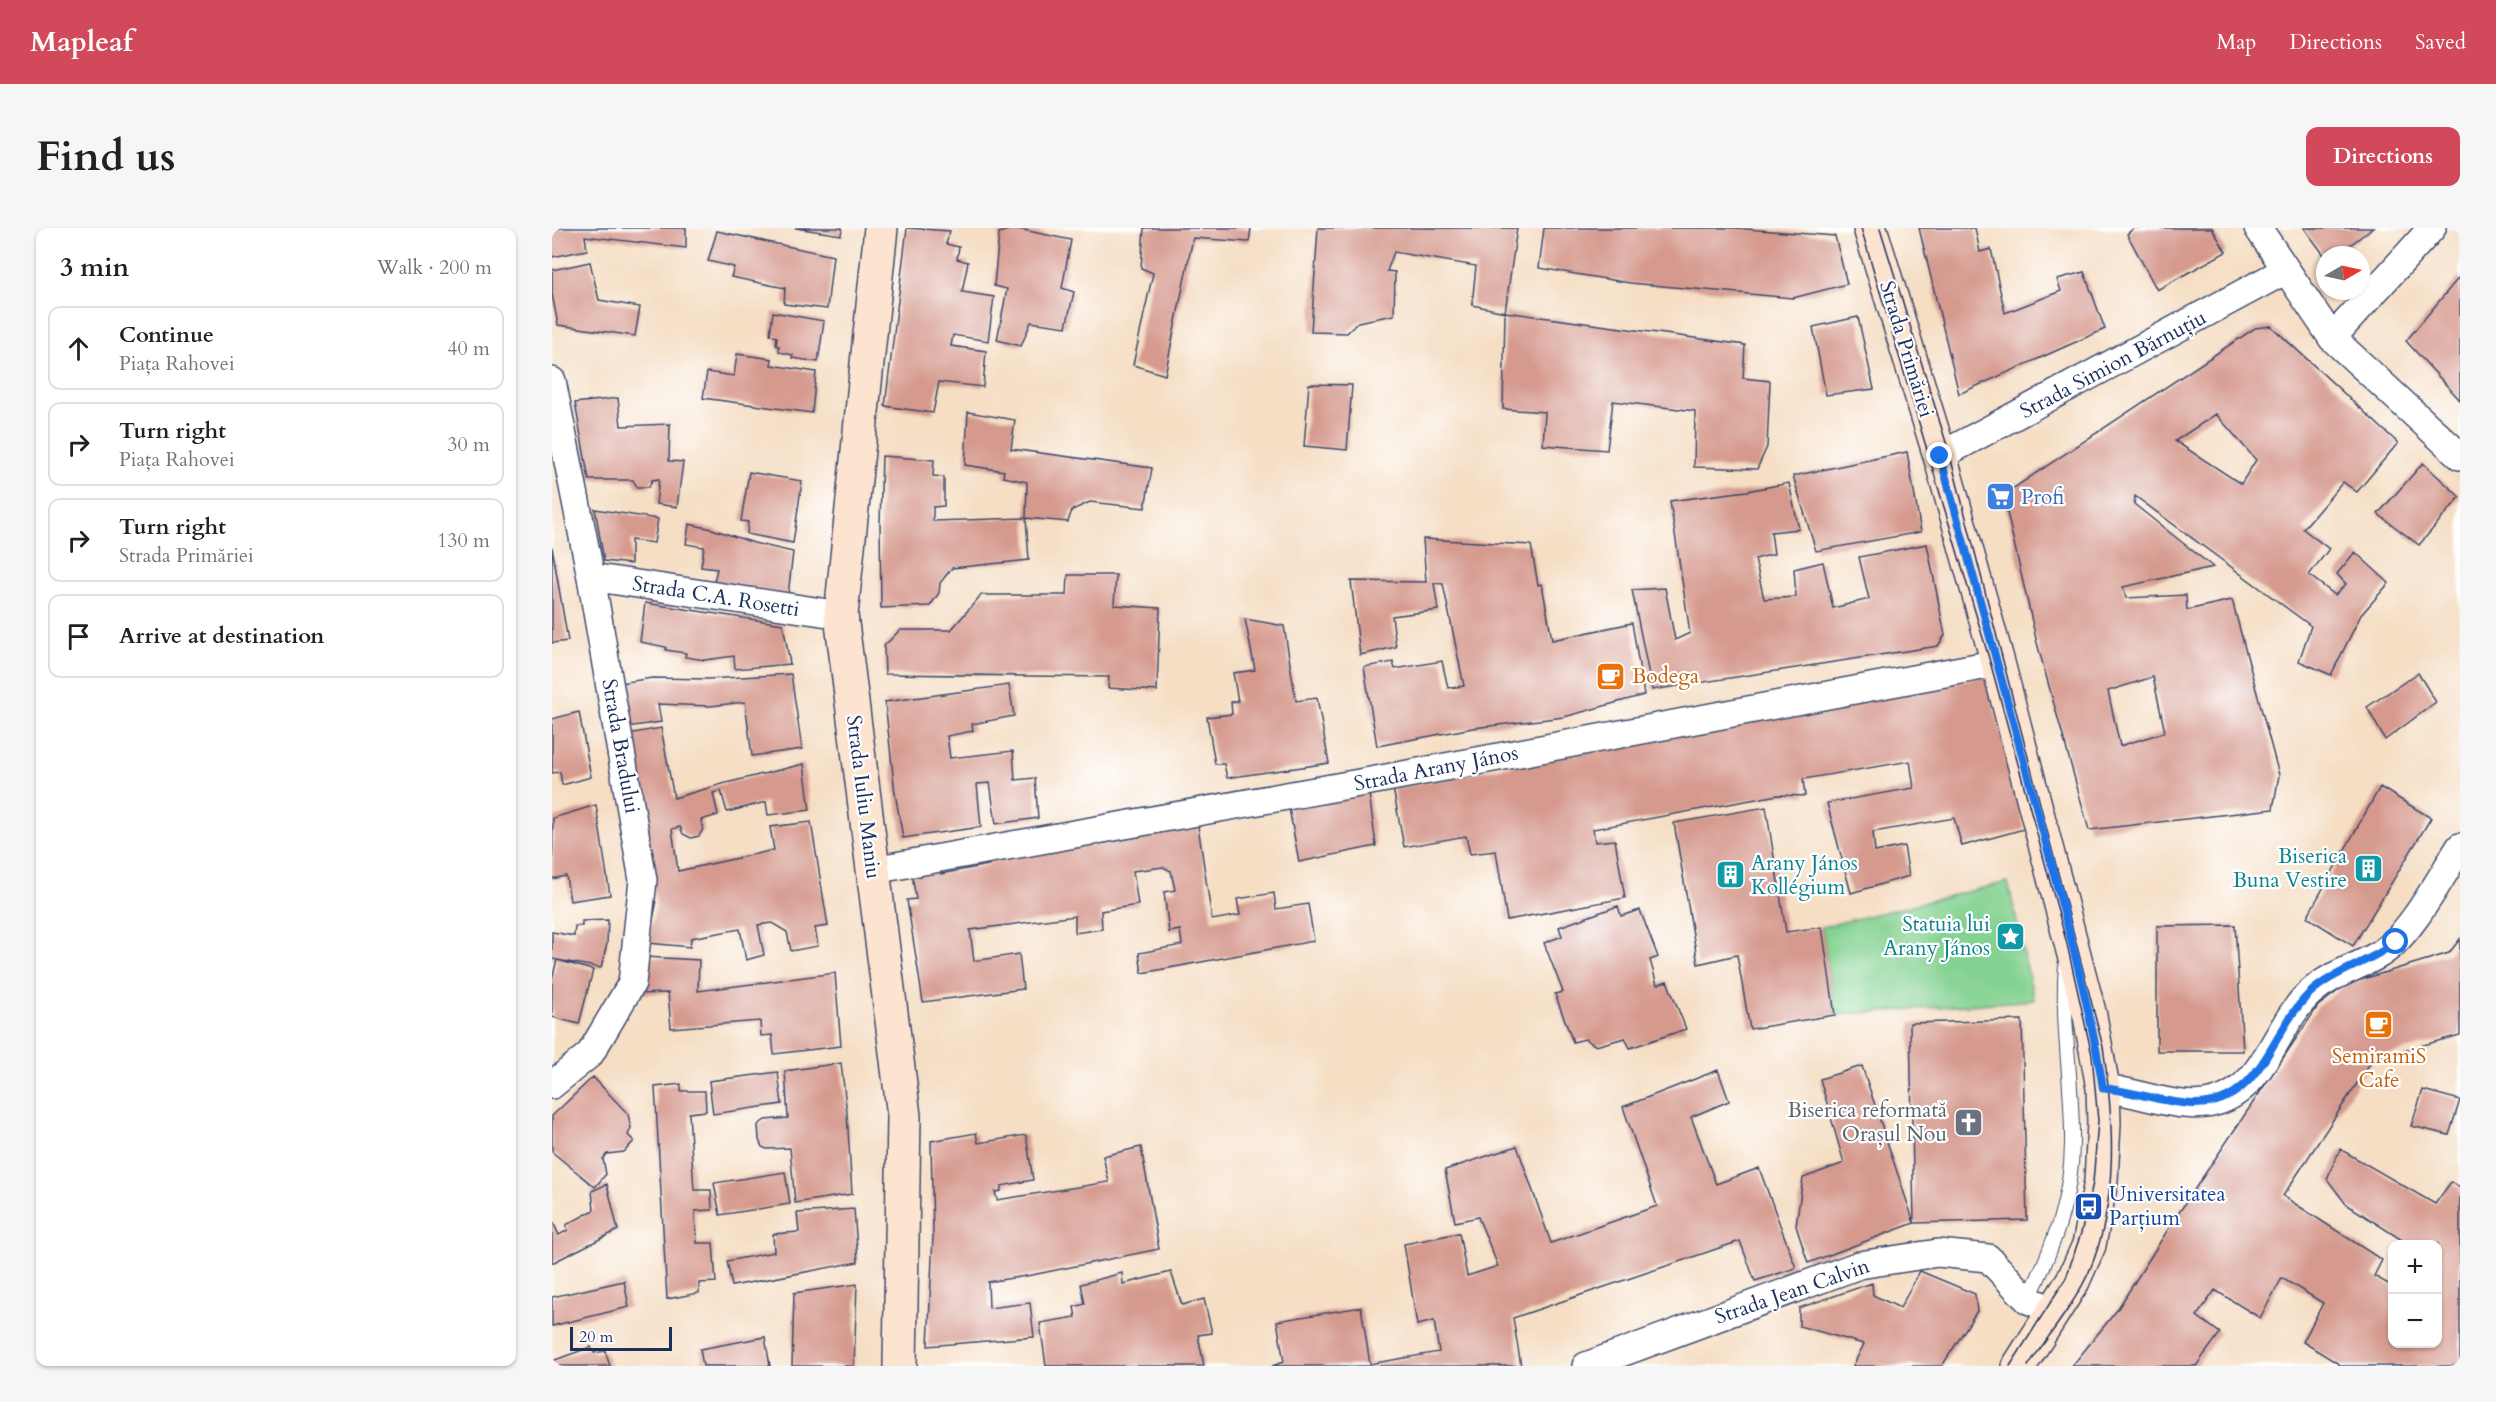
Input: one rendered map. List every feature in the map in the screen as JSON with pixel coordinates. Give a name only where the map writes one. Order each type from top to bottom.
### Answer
[{"type":"street","name":"Strada Iuliu Maniu","points":[[881,228],[841,615],[904,1116],[900,1366]]},
{"type":"street","name":"Strada Primăriei","points":[[1870,228],[1940,456],[1998,663],[2096,1043],[2103,1088],[2101,1181],[2094,1225],[2084,1261],[2042,1305],[2019,1366]]},
{"type":"street","points":[[2258,228],[2332,338],[2460,456]]},
{"type":"street","points":[[2332,338],[2432,228]]},
{"type":"street","name":"Strada Simion Bărnuțiu","points":[[1940,456],[2286,270]]},
{"type":"street","name":"Strada Bradului","points":[[552,381],[591,577],[643,880],[633,983],[590,1054],[552,1085]]},
{"type":"street","name":"Strada C.A. Rosetti","points":[[591,577],[841,615]]},
{"type":"street","name":"Strada Arany János","points":[[873,870],[1376,780],[1998,663]]},
{"type":"street","points":[[2103,1088],[2192,1104],[2212,1103],[2232,1096],[2244,1086],[2280,1036],[2298,1005],[2311,992],[2332,976],[2379,955],[2396,942],[2460,847]]},
{"type":"street","name":"Strada Jean Calvin","points":[[1586,1366],[1859,1265],[1938,1253],[1988,1258],[2042,1305]]},
{"type":"lane","points":[[2042,1305],[2071,1165],[2071,1116],[2063,994],[2067,926]]},
{"type":"green space","points":[[2008,882],[2034,1000],[1835,1015],[1822,927]]},
{"type":"building","points":[[552,228],[686,228],[686,248],[585,236],[587,250],[552,257]]},
{"type":"building","points":[[795,228],[842,228],[841,235]]},
{"type":"building","points":[[907,228],[950,231],[946,244],[959,247],[957,259],[968,262],[962,292],[994,297],[988,341],[953,335],[951,346],[986,351],[983,387],[939,382],[933,413],[885,406]]},
{"type":"building","points":[[1014,228],[1071,240],[1062,288],[1074,292],[1066,327],[1031,322],[1021,346],[997,340],[1007,289],[994,286],[999,233]]},
{"type":"building","points":[[1144,228],[1251,228],[1249,242],[1193,238],[1165,375],[1133,365],[1153,273],[1141,268]]},
{"type":"building","points":[[1318,228],[1517,228],[1505,312],[1472,305],[1476,266],[1394,252],[1387,271],[1395,272],[1394,315],[1358,322],[1347,333],[1311,332]]},
{"type":"building","points":[[1544,228],[1734,228],[1835,236],[1847,284],[1793,298],[1630,283],[1539,268]]},
{"type":"building","points":[[1919,228],[1975,228],[1980,252],[1991,249],[2005,313],[2061,291],[2057,279],[2084,272],[2105,329],[1959,394]]},
{"type":"building","points":[[2134,228],[2212,228],[2226,252],[2157,290],[2127,234]]},
{"type":"building","points":[[2304,228],[2373,228],[2348,246],[2317,246]]},
{"type":"building","points":[[717,231],[833,256],[827,309],[784,304],[785,288],[731,277],[734,267],[708,261]]},
{"type":"building","points":[[590,262],[599,300],[640,307],[635,336],[558,325],[552,294],[552,270]]},
{"type":"building","points":[[2460,276],[2460,400],[2406,341]]},
{"type":"building","points":[[773,312],[824,321],[818,362],[792,358],[793,355],[779,352],[779,346],[776,345],[777,337],[770,335]]},
{"type":"building","points":[[1505,312],[1745,345],[1743,378],[1770,381],[1767,447],[1757,469],[1694,467],[1695,411],[1613,401],[1607,450],[1543,445],[1545,412],[1503,409]]},
{"type":"building","points":[[1858,317],[1874,389],[1826,395],[1813,327]]},
{"type":"building","points":[[2271,326],[2398,443],[2357,492],[2343,482],[2303,529],[2329,549],[2309,575],[2335,595],[2346,584],[2337,574],[2355,552],[2389,583],[2361,615],[2331,675],[2299,661],[2311,626],[2135,496],[2134,504],[2213,567],[2123,587],[2126,598],[2186,595],[2187,610],[2232,600],[2279,775],[2273,809],[2089,830],[2037,643],[2003,495],[2255,328]],"holes":[[[2216,414],[2256,460],[2241,484],[2175,441]],[[2153,677],[2165,732],[2120,746],[2108,691]]]},
{"type":"building","points":[[737,354],[772,359],[771,365],[816,372],[812,413],[703,398],[707,372],[734,376]]},
{"type":"building","points":[[1309,384],[1352,385],[1347,450],[1304,446]]},
{"type":"building","points":[[618,398],[621,426],[670,424],[669,461],[683,462],[677,507],[656,504],[659,479],[652,480],[649,487],[637,487],[633,480],[589,480],[575,403]]},
{"type":"building","points":[[968,412],[1015,420],[1011,449],[1152,468],[1145,508],[1090,502],[1072,510],[1068,522],[1026,518],[1027,482],[1003,477],[1004,471],[965,465]]},
{"type":"building","points":[[1907,452],[1921,532],[1816,551],[1793,476]]},
{"type":"building","points":[[882,456],[934,460],[933,476],[944,477],[944,506],[933,507],[933,521],[1026,518],[1029,560],[952,568],[940,583],[939,593],[930,606],[881,608]]},
{"type":"building","points":[[2423,463],[2460,497],[2419,545],[2378,514]]},
{"type":"building","points":[[749,472],[802,481],[793,543],[747,534],[748,522],[741,521]]},
{"type":"building","points":[[1789,483],[1799,529],[1771,532],[1774,554],[1755,559],[1764,599],[1796,597],[1794,569],[1823,562],[1833,608],[1869,599],[1859,557],[1927,544],[1945,635],[1938,646],[1652,690],[1632,590],[1665,588],[1675,640],[1690,633],[1670,501]]},
{"type":"building","points":[[595,509],[658,519],[654,543],[631,540],[631,564],[604,561]]},
{"type":"building","points":[[689,524],[793,552],[788,595],[714,582],[717,569],[701,567],[704,547],[686,544]]},
{"type":"building","points":[[1423,539],[1531,545],[1538,585],[1542,584],[1552,640],[1632,623],[1644,695],[1564,717],[1473,728],[1377,746],[1364,667],[1393,662],[1395,669],[1442,661],[1448,688],[1464,686],[1443,584],[1434,583],[1438,610],[1392,616],[1396,647],[1360,655],[1351,581],[1426,582]]},
{"type":"building","points":[[552,547],[568,641],[552,643]]},
{"type":"building","points":[[1068,575],[1116,575],[1114,605],[1160,608],[1157,691],[1108,688],[1109,677],[885,674],[884,646],[900,630],[951,630],[981,595],[1067,595]]},
{"type":"building","points":[[645,603],[783,624],[790,664],[735,669],[734,656],[705,660],[685,657],[686,653],[640,642]]},
{"type":"building","points":[[1245,619],[1284,626],[1296,701],[1317,698],[1329,763],[1227,778],[1224,764],[1215,764],[1207,717],[1232,714],[1231,702],[1238,701],[1233,673],[1255,670]]},
{"type":"building","points":[[2418,673],[2436,702],[2385,740],[2367,707]]},
{"type":"building","points":[[791,674],[802,749],[752,756],[745,702],[710,706],[658,704],[661,722],[627,727],[620,683],[652,678],[708,679]]},
{"type":"building","points":[[1986,676],[2012,773],[2024,829],[1962,846],[1954,818],[1873,832],[1875,852],[1904,846],[1909,876],[1851,893],[1827,803],[1914,788],[1910,761],[1803,779],[1805,796],[1778,795],[1593,829],[1595,842],[1615,840],[1625,898],[1507,920],[1496,851],[1470,854],[1466,836],[1404,847],[1393,788]]},
{"type":"building","points":[[1009,685],[1014,716],[972,724],[973,731],[947,736],[950,758],[1013,751],[1015,780],[1035,778],[1038,818],[996,824],[990,783],[977,784],[981,827],[903,838],[895,793],[885,702]]},
{"type":"building","points":[[579,712],[591,777],[562,785],[560,772],[552,773],[552,719]]},
{"type":"building","points":[[661,728],[674,798],[804,764],[810,810],[768,815],[766,802],[727,812],[721,791],[713,793],[718,815],[701,820],[703,829],[699,836],[691,838],[683,834],[680,827],[672,829],[678,871],[774,850],[770,827],[811,822],[828,926],[815,928],[818,946],[791,951],[787,932],[772,923],[758,925],[764,955],[746,960],[740,929],[691,938],[690,947],[648,943],[656,905],[628,734]]},
{"type":"building","name":"Biserica Buna Vestire","points":[[2380,787],[2431,818],[2353,946],[2307,917]]},
{"type":"building","points":[[1369,793],[1376,846],[1299,862],[1289,808]]},
{"type":"building","points":[[596,805],[610,895],[570,901],[566,876],[552,879],[553,818]]},
{"type":"building","name":"Arany János Kollégium","points":[[1766,807],[1786,932],[1822,927],[1835,1015],[1750,1029],[1737,955],[1698,964],[1674,823]]},
{"type":"building","points":[[1198,826],[1212,920],[1240,915],[1237,899],[1274,893],[1276,909],[1308,904],[1314,941],[1142,973],[1139,953],[1182,945],[1180,930],[1169,932],[1164,892],[1175,890],[1171,871],[1163,867],[1133,871],[1138,905],[1101,911],[1102,929],[1075,933],[1075,916],[970,930],[974,961],[1019,954],[1023,989],[923,1002],[907,900],[916,899],[912,875],[940,871],[941,874],[1075,845],[1076,848]]},
{"type":"building","points":[[1618,906],[1621,916],[1640,910],[1658,957],[1650,960],[1657,985],[1667,981],[1686,1029],[1630,1048],[1625,1038],[1596,1046],[1585,1039],[1573,1042],[1555,994],[1563,992],[1544,943],[1562,936],[1559,927]]},
{"type":"building","points":[[608,920],[607,944],[601,968],[552,959],[552,932],[574,936],[575,926],[582,926],[582,921]]},
{"type":"building","points":[[2235,925],[2243,1051],[2157,1051],[2157,926]]},
{"type":"building","points":[[2460,939],[2460,1035],[2373,1059],[2283,1196],[2382,1260],[2374,1276],[2388,1284],[2388,1348],[2442,1348],[2442,1240],[2402,1240],[2346,1204],[2327,1179],[2340,1149],[2435,1204],[2451,1182],[2460,1188],[2460,1366],[2342,1366],[2303,1342],[2323,1303],[2282,1278],[2260,1318],[2215,1290],[2197,1316],[2220,1333],[2196,1366],[2072,1366],[2117,1310],[2176,1217],[2318,1006],[2347,984],[2449,953]]},
{"type":"building","points":[[645,957],[699,960],[698,991],[835,973],[841,1046],[774,1054],[772,1035],[761,1036],[760,1021],[671,1028],[668,993],[637,994]]},
{"type":"building","points":[[557,960],[593,970],[579,1024],[552,1017],[552,979]]},
{"type":"building","name":"Biserica reformată Orașul Nou","points":[[2022,1020],[2027,1220],[1914,1223],[1910,1023]]},
{"type":"building","points":[[841,1063],[852,1194],[795,1203],[790,1148],[767,1149],[762,1147],[758,1125],[765,1120],[788,1118],[785,1071]]},
{"type":"building","points":[[1862,1066],[1914,1223],[1808,1263],[1796,1226],[1803,1178],[1844,1163],[1820,1079]]},
{"type":"building","points":[[1718,1070],[1729,1101],[1691,1117],[1716,1184],[1759,1168],[1796,1268],[1755,1281],[1740,1241],[1513,1318],[1521,1366],[1272,1366],[1284,1362],[1277,1321],[1361,1307],[1370,1364],[1439,1352],[1434,1321],[1417,1325],[1404,1244],[1459,1233],[1467,1276],[1498,1266],[1478,1217],[1455,1222],[1445,1170],[1517,1146],[1551,1243],[1657,1206],[1623,1107]]},
{"type":"building","points":[[778,1072],[782,1104],[713,1114],[709,1081]]},
{"type":"building","points":[[593,1077],[628,1114],[631,1128],[628,1135],[634,1141],[624,1152],[607,1154],[603,1159],[606,1174],[595,1187],[552,1152],[552,1116]]},
{"type":"building","points":[[681,1084],[681,1091],[705,1091],[706,1111],[689,1113],[694,1190],[711,1190],[712,1210],[695,1211],[695,1218],[697,1243],[713,1243],[716,1282],[699,1283],[699,1293],[667,1299],[655,1087]]},
{"type":"building","points":[[2423,1090],[2460,1100],[2449,1135],[2411,1126]]},
{"type":"building","points":[[976,1133],[978,1143],[1026,1135],[1033,1180],[1001,1186],[1001,1191],[995,1192],[997,1200],[1109,1182],[1103,1156],[1141,1147],[1159,1249],[988,1282],[989,1308],[1030,1303],[1034,1337],[928,1346],[933,1236],[931,1141]]},
{"type":"building","points":[[785,1172],[790,1204],[720,1215],[714,1183]]},
{"type":"building","points":[[607,1184],[618,1230],[552,1263],[552,1220],[559,1235],[568,1230],[566,1225],[594,1210],[592,1191]]},
{"type":"building","points":[[854,1209],[858,1262],[732,1286],[727,1261],[774,1252],[773,1234],[799,1232],[797,1213]]},
{"type":"building","points":[[1920,1271],[1975,1294],[1977,1311],[1942,1366],[1853,1366],[1864,1344],[1799,1326],[1799,1308],[1872,1283],[1873,1295],[1900,1308]]},
{"type":"building","points":[[1171,1272],[1182,1305],[1204,1299],[1212,1333],[1198,1335],[1204,1366],[1046,1366],[1040,1323],[1076,1317],[1074,1307],[1085,1304],[1081,1284],[1122,1273],[1123,1284]]},
{"type":"building","points":[[624,1281],[629,1307],[552,1326],[552,1297]]},
{"type":"building","points":[[857,1284],[854,1366],[792,1366],[794,1293]]},
{"type":"building","points":[[765,1337],[770,1366],[703,1366],[700,1349]]},
{"type":"building","points":[[591,1347],[594,1353],[605,1351],[610,1366],[552,1366],[552,1361]]},
{"type":"tram line","points":[[1861,228],[1991,665],[2067,944],[2092,1055],[2098,1121],[2093,1183],[2081,1233],[2066,1278],[2010,1366]]},
{"type":"tram line","points":[[1880,228],[1949,452],[2103,1047],[2107,1075],[2111,1162],[2105,1220],[2098,1247],[2088,1274],[2075,1298],[2028,1366]]},
{"type":"place","name":"Profi","points":[[2000,497]]},
{"type":"place","name":"Bodega","points":[[1611,676]]},
{"type":"place","name":"Biserica Buna Vestire","points":[[2368,868]]},
{"type":"place","name":"Arany János Kollégium","points":[[1730,875]]},
{"type":"place","name":"Statuia lui Arany János","points":[[2011,936]]},
{"type":"place","name":"SemiramiS Cafe","points":[[2379,1025]]},
{"type":"place","name":"Biserica reformată Orașul Nou","points":[[1968,1122]]},
{"type":"place","name":"Universitatea Parțium","points":[[2088,1206]]},
{"type":"route","points":[[1940,456],[1998,663],[2067,926],[2096,1043],[2103,1088],[2192,1104],[2212,1103],[2232,1096],[2244,1086],[2280,1036],[2298,1005],[2311,992],[2332,976],[2379,955],[2396,942]]}]
